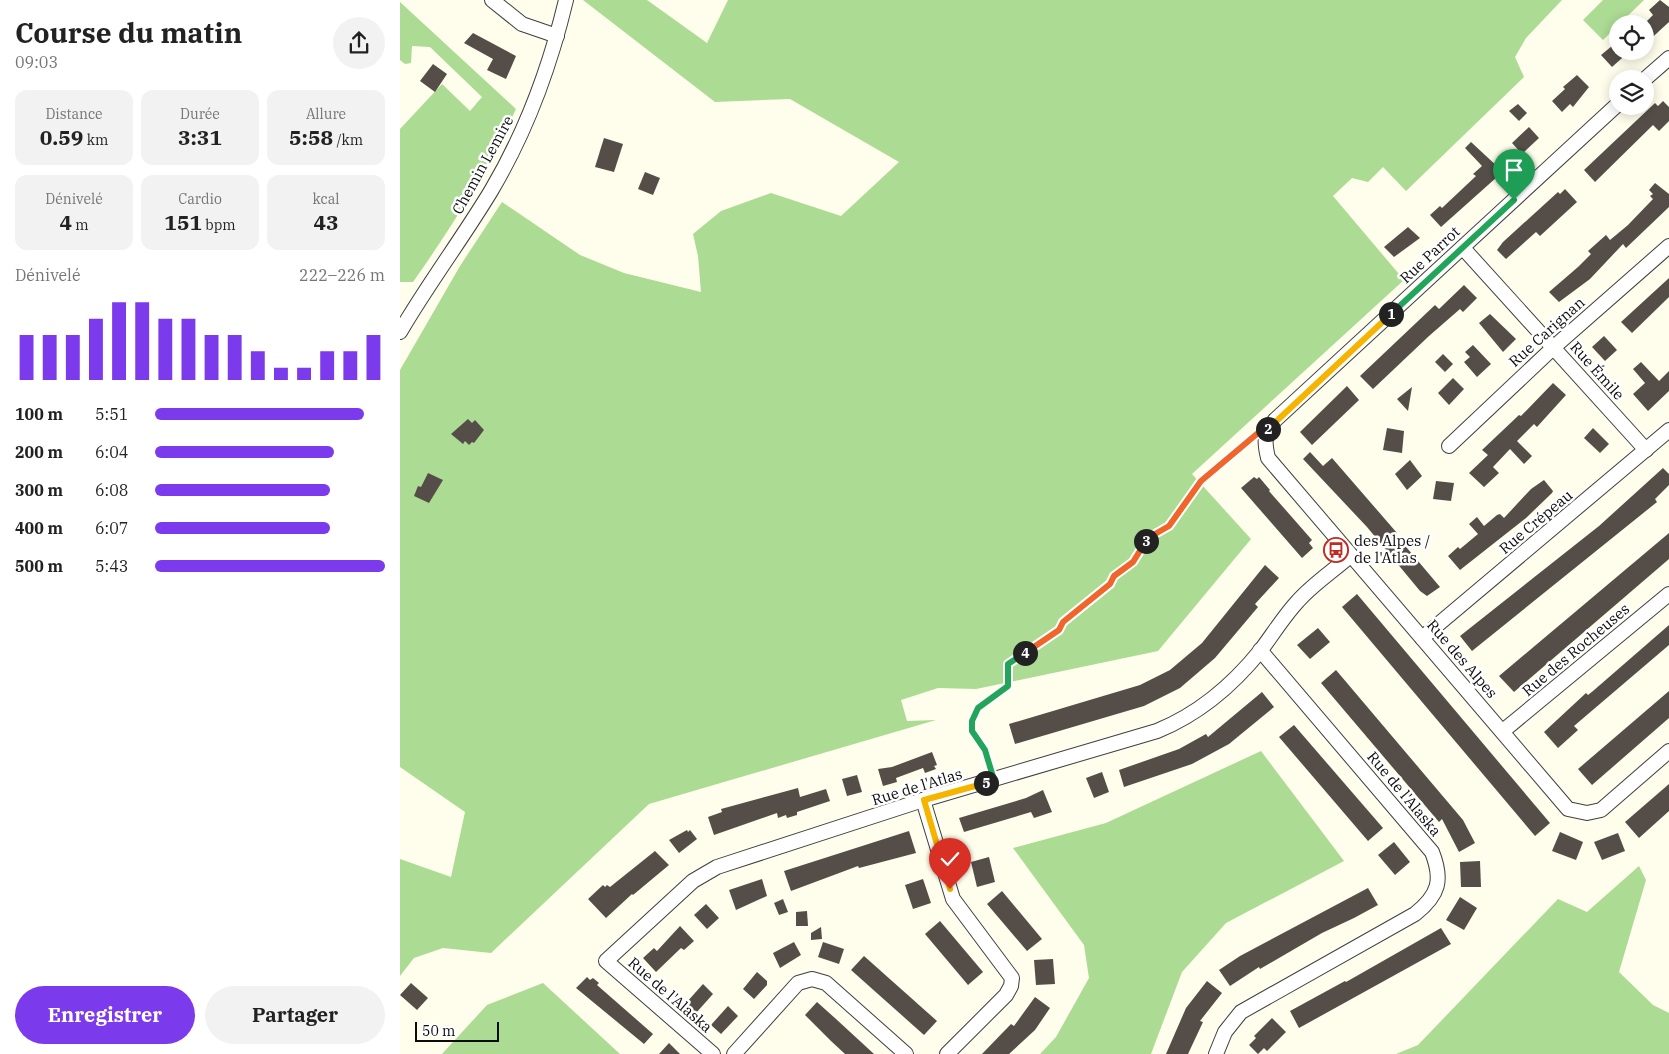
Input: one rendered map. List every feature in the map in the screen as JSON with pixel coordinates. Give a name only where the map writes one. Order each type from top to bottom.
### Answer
[{"type":"street","points":[[492,0],[522,24],[557,36]]},
{"type":"street","name":"Chemin Lemire","points":[[400,332],[406,308],[491,191],[512,152],[529,115],[557,36],[566,0]]},
{"type":"street","points":[[1654,71],[1669,58]]},
{"type":"street","name":"Rue Parrot","points":[[1266,431],[1609,112]]},
{"type":"street","name":"Rue Carignan","points":[[1449,446],[1554,347],[1669,246]]},
{"type":"street","name":"Rue Émile","points":[[1463,248],[1646,450]]},
{"type":"street","name":"Rue Crépeau","points":[[1422,638],[1669,430]]},
{"type":"street","name":"Rue des Alpes","points":[[1266,431],[1265,445],[1268,458],[1568,809],[1579,813],[1601,810],[1669,751]]},
{"type":"street","name":"Rue de l'Atlas","points":[[606,961],[705,873],[924,800],[1174,724],[1190,716],[1222,691],[1260,650],[1297,602],[1350,556]]},
{"type":"street","name":"Rue des Rocheuses","points":[[1503,731],[1669,594]]},
{"type":"street","name":"Rue de l'Alaska","points":[[1216,1054],[1225,1032],[1241,1012],[1415,914],[1427,904],[1439,880],[1437,865],[1432,852],[1260,650]]},
{"type":"street","points":[[924,800],[954,899],[1012,978],[1011,986],[1006,995],[947,1054]]},
{"type":"street","name":"Rue de l'Alaska","points":[[606,961],[713,1054]]},
{"type":"street","points":[[734,1054],[798,983],[812,979],[826,984],[906,1054]]},
{"type":"path","points":[[994,780],[985,750],[972,731],[972,721],[978,708],[1008,686],[1008,664],[1059,630],[1063,622],[1110,584],[1114,576],[1133,562],[1147,541],[1169,526],[1201,481],[1258,433],[1266,431]]},
{"type":"green space","points":[[583,0],[647,0],[707,43],[728,0],[1562,0],[1526,38],[1515,57],[1524,77],[1406,191],[1383,167],[1368,182],[1352,178],[1333,196],[1404,280],[1192,474],[1251,539],[1158,651],[976,689],[938,688],[901,700],[907,721],[936,720],[649,804],[491,953],[443,948],[414,958],[400,976],[400,859],[451,877],[465,812],[400,767],[400,370],[460,266],[502,202],[580,255],[624,273],[701,292],[698,256],[693,234],[721,211],[771,193],[841,216],[899,162],[790,99],[715,102]]},
{"type":"green space","points":[[1603,0],[1644,0],[1629,15],[1609,15],[1609,34],[1603,40],[1583,20]]},
{"type":"green space","points":[[400,2],[516,109],[468,198],[413,282],[400,282],[400,129],[442,84],[470,111],[482,97],[430,47],[412,46],[411,63],[405,64],[400,60]]},
{"type":"green space","points":[[1261,751],[1344,861],[1226,923],[1182,972],[1151,1054],[1040,1054],[1056,1037],[1089,978],[1084,945],[1013,848],[1106,823]]},
{"type":"green space","points":[[1639,866],[1646,880],[1619,972],[1653,1005],[1669,1013],[1669,1054],[1396,1054],[1418,1045],[1558,899],[1587,912]]},
{"type":"green space","points":[[543,983],[620,1054],[442,1054],[487,1005]]},
{"type":"building","points":[[1660,0],[1669,7],[1669,22],[1654,36],[1654,15],[1649,10]]},
{"type":"building","points":[[473,33],[516,56],[506,79],[487,70],[493,59],[464,43]]},
{"type":"building","points":[[1609,48],[1609,60],[1620,60],[1612,67],[1601,55]]},
{"type":"building","points":[[433,64],[447,74],[435,92],[420,81]]},
{"type":"building","points":[[1577,75],[1589,87],[1573,107],[1570,104],[1562,112],[1552,101],[1565,89],[1563,87]]},
{"type":"building","points":[[1663,101],[1669,107],[1669,121],[1659,131],[1653,125],[1595,182],[1584,170],[1642,115],[1654,115],[1655,103],[1658,106]]},
{"type":"building","points":[[1518,104],[1527,113],[1519,121],[1509,111]]},
{"type":"building","points":[[1529,127],[1539,138],[1522,154],[1512,143]]},
{"type":"building","points":[[604,138],[623,144],[614,172],[595,167]]},
{"type":"building","points":[[1471,142],[1499,168],[1494,174],[1497,177],[1441,227],[1430,215],[1440,206],[1442,208],[1476,176],[1473,174],[1482,166],[1465,148]]},
{"type":"building","points":[[645,172],[660,178],[653,195],[638,189]]},
{"type":"building","points":[[1655,183],[1669,194],[1669,207],[1626,248],[1623,244],[1590,279],[1559,302],[1549,292],[1591,254],[1588,251],[1606,235],[1610,240],[1628,225],[1653,199],[1650,196],[1653,194],[1649,190]]},
{"type":"building","points":[[1565,189],[1577,202],[1540,236],[1536,232],[1506,259],[1497,250],[1503,242],[1558,192],[1560,194]]},
{"type":"building","points":[[1408,227],[1420,238],[1394,257],[1384,247]]},
{"type":"building","points":[[1669,278],[1669,297],[1632,333],[1621,322]]},
{"type":"building","points":[[1464,285],[1477,298],[1463,312],[1460,309],[1373,389],[1360,376],[1435,305],[1439,309]]},
{"type":"building","points":[[1490,314],[1516,339],[1503,352],[1479,323]]},
{"type":"building","points":[[1604,336],[1617,350],[1605,361],[1592,347]]},
{"type":"building","points":[[1473,345],[1491,364],[1477,377],[1464,362],[1470,357],[1465,352]]},
{"type":"building","points":[[1443,354],[1453,364],[1445,372],[1435,362]]},
{"type":"building","points":[[1641,362],[1659,381],[1669,371],[1669,391],[1648,411],[1633,394],[1645,383],[1633,369]]},
{"type":"building","points":[[1453,378],[1464,389],[1449,405],[1438,393]]},
{"type":"building","points":[[1553,383],[1566,395],[1537,427],[1534,424],[1517,441],[1532,456],[1524,464],[1510,449],[1493,467],[1499,473],[1484,487],[1469,473],[1488,455],[1482,450],[1519,415],[1521,416]]},
{"type":"building","points":[[1347,386],[1359,400],[1312,445],[1300,432]]},
{"type":"building","points":[[1412,387],[1408,411],[1397,399]]},
{"type":"building","points":[[468,419],[472,423],[475,420],[484,430],[474,443],[472,442],[469,445],[465,441],[463,444],[451,434]]},
{"type":"building","points":[[1387,428],[1404,431],[1402,453],[1383,450]]},
{"type":"building","points":[[1593,428],[1609,444],[1600,453],[1584,438]]},
{"type":"building","points":[[1310,452],[1323,466],[1332,458],[1397,533],[1396,535],[1440,587],[1427,596],[1420,591],[1367,527],[1303,459]]},
{"type":"building","points":[[1410,460],[1422,476],[1407,490],[1395,474]]},
{"type":"building","points":[[1663,468],[1669,474],[1669,485],[1655,499],[1657,502],[1472,651],[1460,636],[1599,526]]},
{"type":"building","points":[[428,473],[443,480],[429,503],[414,496],[418,486],[421,487]]},
{"type":"building","points":[[1254,477],[1257,479],[1259,477],[1312,540],[1309,543],[1313,548],[1302,558],[1241,488]]},
{"type":"building","points":[[1544,480],[1553,491],[1552,493],[1526,518],[1460,570],[1448,556],[1478,534],[1469,524],[1477,517],[1484,526],[1497,515],[1500,514],[1504,518],[1531,489]]},
{"type":"building","points":[[1436,481],[1454,483],[1451,501],[1433,499]]},
{"type":"building","points":[[1669,533],[1669,559],[1514,692],[1499,676]]},
{"type":"building","points":[[1265,565],[1279,578],[1255,604],[1258,607],[1215,658],[1180,688],[1144,706],[1015,744],[1009,724],[1140,685],[1170,670],[1202,643]]},
{"type":"building","points":[[1357,594],[1550,823],[1535,836],[1342,607]]},
{"type":"building","points":[[1669,625],[1669,645],[1574,726],[1578,730],[1558,748],[1544,732],[1586,693],[1588,695],[1593,691]]},
{"type":"building","points":[[1318,628],[1330,642],[1310,659],[1297,645]]},
{"type":"building","points":[[1336,670],[1463,820],[1475,843],[1459,852],[1442,819],[1439,822],[1321,683]]},
{"type":"building","points":[[1669,691],[1669,718],[1592,785],[1578,769]]},
{"type":"building","points":[[1262,692],[1274,707],[1229,744],[1192,764],[1124,787],[1119,770],[1179,749],[1206,734],[1208,737]]},
{"type":"building","points":[[1294,725],[1383,828],[1368,841],[1279,737]]},
{"type":"building","points":[[932,752],[937,765],[934,766],[936,769],[925,773],[923,768],[896,778],[897,782],[883,786],[878,769],[892,767]]},
{"type":"building","points":[[1102,772],[1109,792],[1094,798],[1086,778]]},
{"type":"building","points":[[857,775],[862,792],[847,796],[842,779]]},
{"type":"building","points":[[1669,784],[1669,811],[1639,838],[1625,822]]},
{"type":"building","points":[[798,788],[800,797],[826,789],[830,801],[797,812],[797,815],[787,818],[786,815],[778,818],[777,813],[714,835],[708,817],[722,812],[721,809]]},
{"type":"building","points":[[1043,790],[1052,812],[1034,818],[1031,812],[964,832],[959,818],[1026,798]]},
{"type":"building","points":[[687,830],[688,832],[690,830],[697,839],[679,853],[669,840]]},
{"type":"building","points":[[909,831],[916,853],[859,868],[858,866],[791,891],[784,871]]},
{"type":"building","points":[[1560,832],[1583,842],[1576,860],[1552,851]]},
{"type":"building","points":[[1618,833],[1625,851],[1602,860],[1594,842]]},
{"type":"building","points":[[1394,842],[1410,862],[1395,875],[1378,855]]},
{"type":"building","points":[[655,851],[669,865],[632,894],[606,918],[588,899],[603,885],[610,887]]},
{"type":"building","points":[[989,857],[995,882],[977,887],[971,862]]},
{"type":"building","points":[[1480,861],[1481,887],[1461,887],[1460,862]]},
{"type":"building","points":[[762,879],[767,896],[736,910],[729,890]]},
{"type":"building","points":[[923,879],[931,903],[913,909],[905,885]]},
{"type":"building","points":[[1368,888],[1378,905],[1322,933],[1260,969],[1259,967],[1230,986],[1219,970],[1240,956]]},
{"type":"building","points":[[1002,891],[1042,939],[1027,951],[987,904]]},
{"type":"building","points":[[1460,897],[1477,908],[1464,930],[1446,920]]},
{"type":"building","points":[[783,899],[788,912],[779,915],[774,903]]},
{"type":"building","points":[[706,904],[719,918],[707,929],[694,915]]},
{"type":"building","points":[[807,911],[808,926],[796,926],[796,912]]},
{"type":"building","points":[[940,921],[983,972],[968,985],[925,934]]},
{"type":"building","points":[[680,926],[694,941],[684,950],[681,948],[656,972],[643,958],[654,948],[657,951]]},
{"type":"building","points":[[821,927],[822,939],[811,940],[811,933]]},
{"type":"building","points":[[1441,928],[1451,944],[1299,1028],[1290,1011],[1346,982]]},
{"type":"building","points":[[794,942],[801,955],[780,968],[773,953]]},
{"type":"building","points":[[823,942],[844,949],[839,964],[818,957]]},
{"type":"building","points":[[864,956],[937,1021],[924,1035],[851,970]]},
{"type":"building","points":[[1053,959],[1055,984],[1036,985],[1034,960]]},
{"type":"building","points":[[757,972],[767,981],[767,985],[754,999],[743,989]]},
{"type":"building","points":[[587,977],[590,980],[593,978],[599,983],[597,985],[653,1034],[644,1044],[576,988]]},
{"type":"building","points":[[1207,981],[1222,993],[1200,1021],[1203,1022],[1188,1054],[1166,1054],[1186,1008]]},
{"type":"building","points":[[411,983],[428,998],[417,1010],[400,995]]},
{"type":"building","points":[[703,984],[713,994],[696,1013],[686,1003]]},
{"type":"building","points":[[1035,997],[1050,1008],[1035,1030],[1009,1054],[982,1054],[1011,1024],[1014,1026]]},
{"type":"building","points":[[817,1002],[874,1054],[845,1054],[805,1015]]},
{"type":"building","points":[[728,1006],[738,1016],[721,1034],[711,1025]]},
{"type":"building","points":[[1272,1018],[1286,1032],[1267,1051],[1264,1048],[1258,1054],[1249,1045],[1256,1038],[1254,1036]]},
{"type":"building","points":[[669,1043],[680,1054],[659,1054]]},
{"type":"place","name":"des Alpes / de l'Atlas","points":[[1336,550]]},
{"type":"route","points":[[950,889],[924,800],[994,780],[985,750],[976,740],[972,731],[972,721],[978,708],[1008,686],[1008,664],[1013,659],[1040,645],[1059,630],[1063,622],[1073,616],[1110,584],[1114,576],[1133,562],[1147,541],[1169,526],[1201,481],[1258,433],[1266,431],[1514,200]]}]
